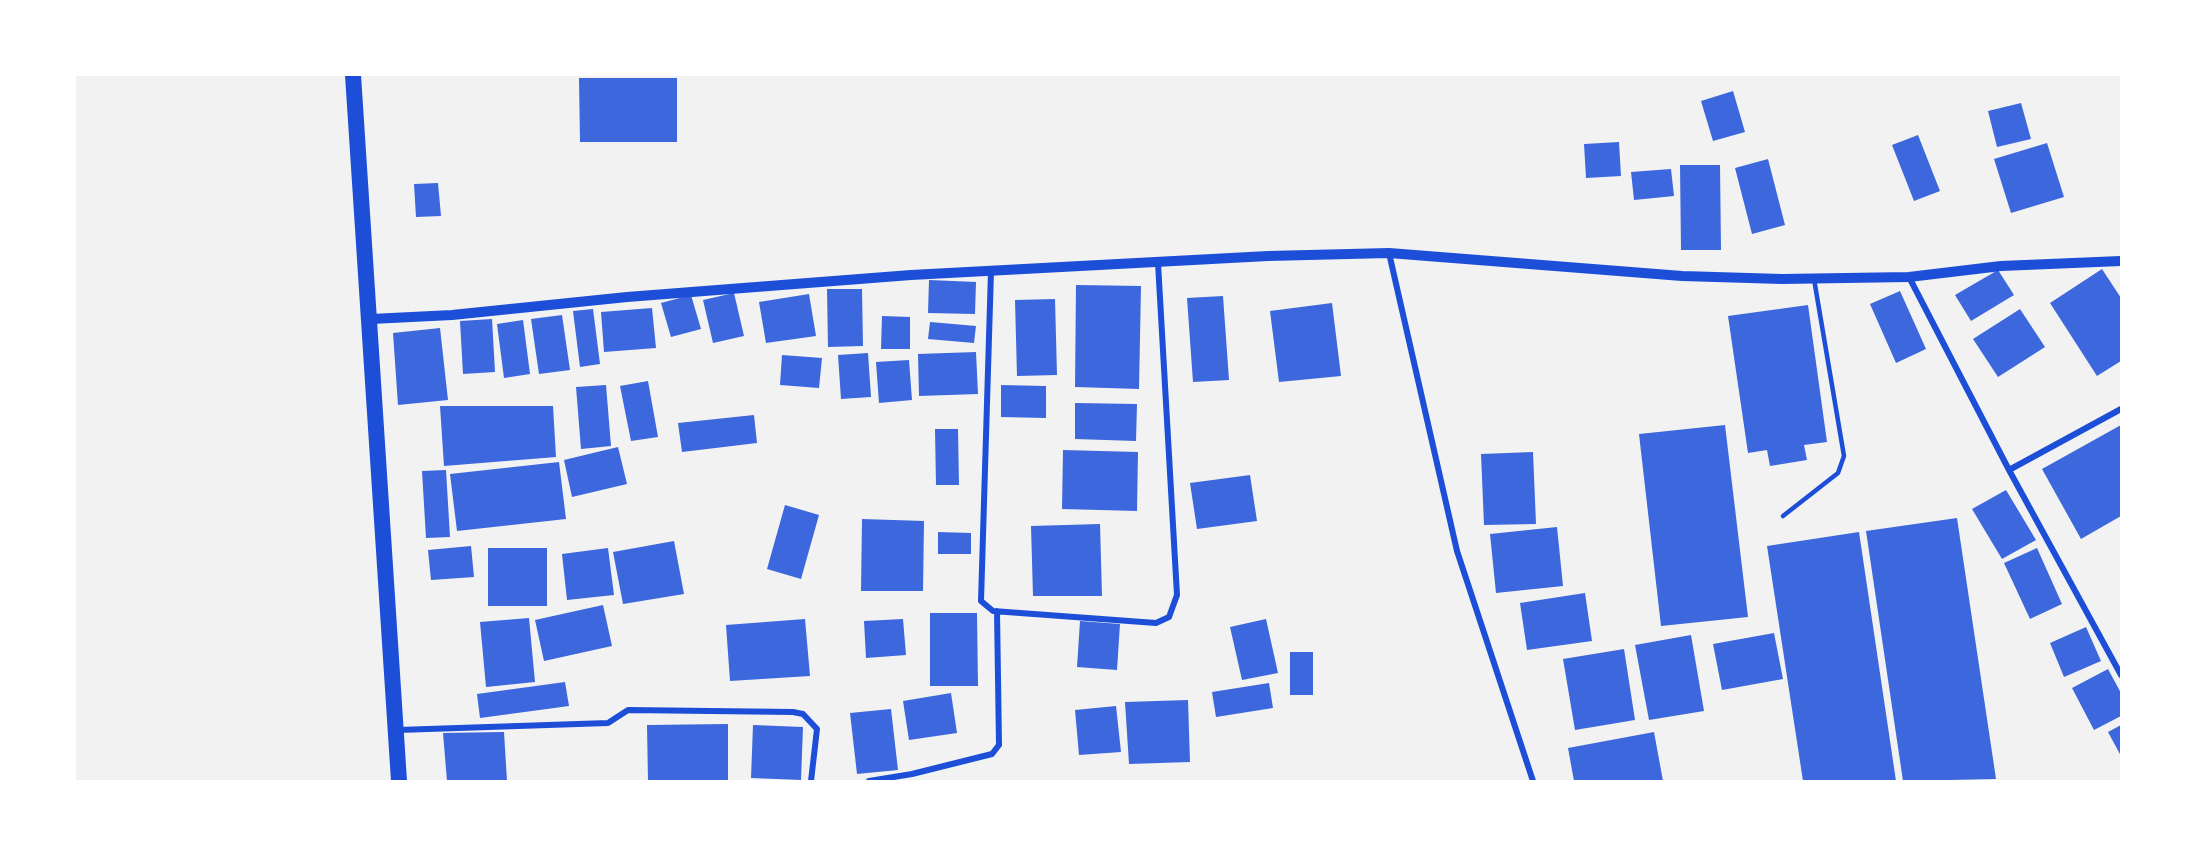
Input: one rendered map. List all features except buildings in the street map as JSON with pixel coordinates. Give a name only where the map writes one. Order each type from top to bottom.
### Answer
[{"type":"highway","points":[[353,75],[398,730],[399,781]]},
{"type":"street","points":[[371,319],[452,315],[718,289],[991,271],[1389,253],[1682,276],[1814,278],[1909,277],[2001,267],[2121,261]]},
{"type":"street","points":[[1389,253],[1457,551],[1533,781]]},
{"type":"street","points":[[991,271],[980,589],[984,605],[997,611],[1156,623],[1170,617],[1174,608],[1177,572],[1158,263]]},
{"type":"street","points":[[1909,277],[2121,675]]},
{"type":"street","points":[[2010,470],[2121,409]]},
{"type":"street","points":[[869,781],[912,774],[992,754],[999,745],[997,611]]},
{"type":"street","points":[[398,730],[608,723],[628,710],[793,711],[803,714],[817,729],[812,781]]},
{"type":"lane","points":[[1783,516],[1838,473],[1844,456],[1814,278]]}]
